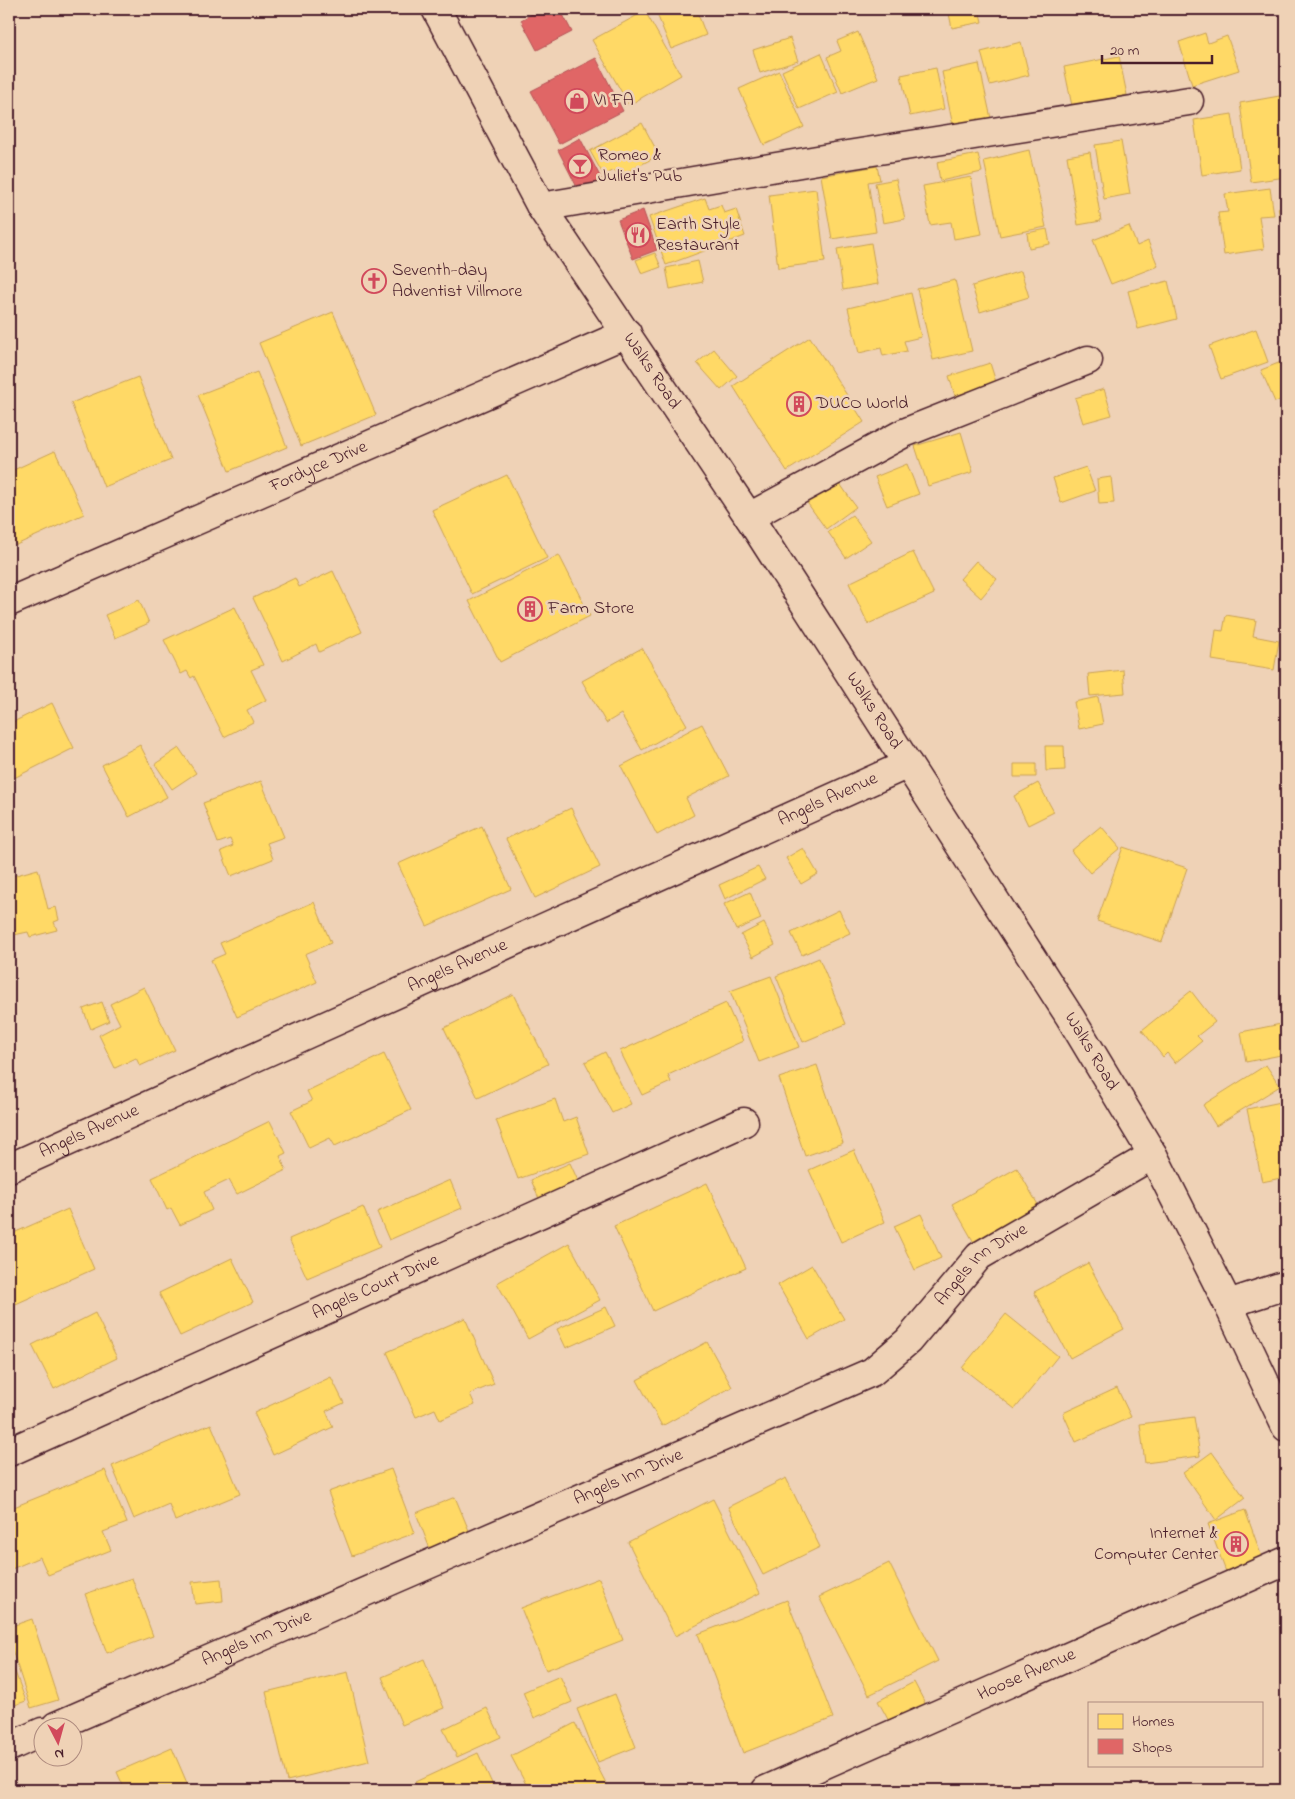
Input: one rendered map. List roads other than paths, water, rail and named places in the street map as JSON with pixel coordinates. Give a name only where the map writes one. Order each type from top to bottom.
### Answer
[{"type":"street","name":"Walks Road","points":[[436,9],[541,206],[749,517],[1070,1017],[1153,1155],[1228,1304],[1286,1427]]},
{"type":"street","points":[[541,206],[834,157],[1189,101]]},
{"type":"street","name":"Fordyce Drive","points":[[9,602],[627,333]]},
{"type":"street","points":[[749,517],[904,433],[1088,360]]},
{"type":"street","name":"Angels Avenue","points":[[9,1168],[908,764]]},
{"type":"street","name":"Angels Court Drive","points":[[9,1452],[744,1122]]},
{"type":"street","name":"Angels Inn Drive","points":[[79,1716],[872,1372],[908,1341],[979,1256],[1153,1155]]},
{"type":"street","points":[[1228,1304],[1286,1285]]},
{"type":"street","name":"Hoose Avenue","points":[[766,1790],[1286,1561]]},
{"type":"street","points":[[9,1747],[32,1737]]},
{"type":"place","name":"VI FA","points":[[577,101]]},
{"type":"place","name":"Romeo & Juliet's Pub","points":[[580,166]]},
{"type":"place","name":"Earth Style Restaurant","points":[[638,235]]},
{"type":"place","name":"Seventh-day Adventist Villmore","points":[[374,281]]},
{"type":"place","name":"DUCO World","points":[[799,404]]},
{"type":"place","name":"Farm Store","points":[[530,609]]},
{"type":"place","name":"Internet & Computer Center","points":[[1236,1544]]}]
